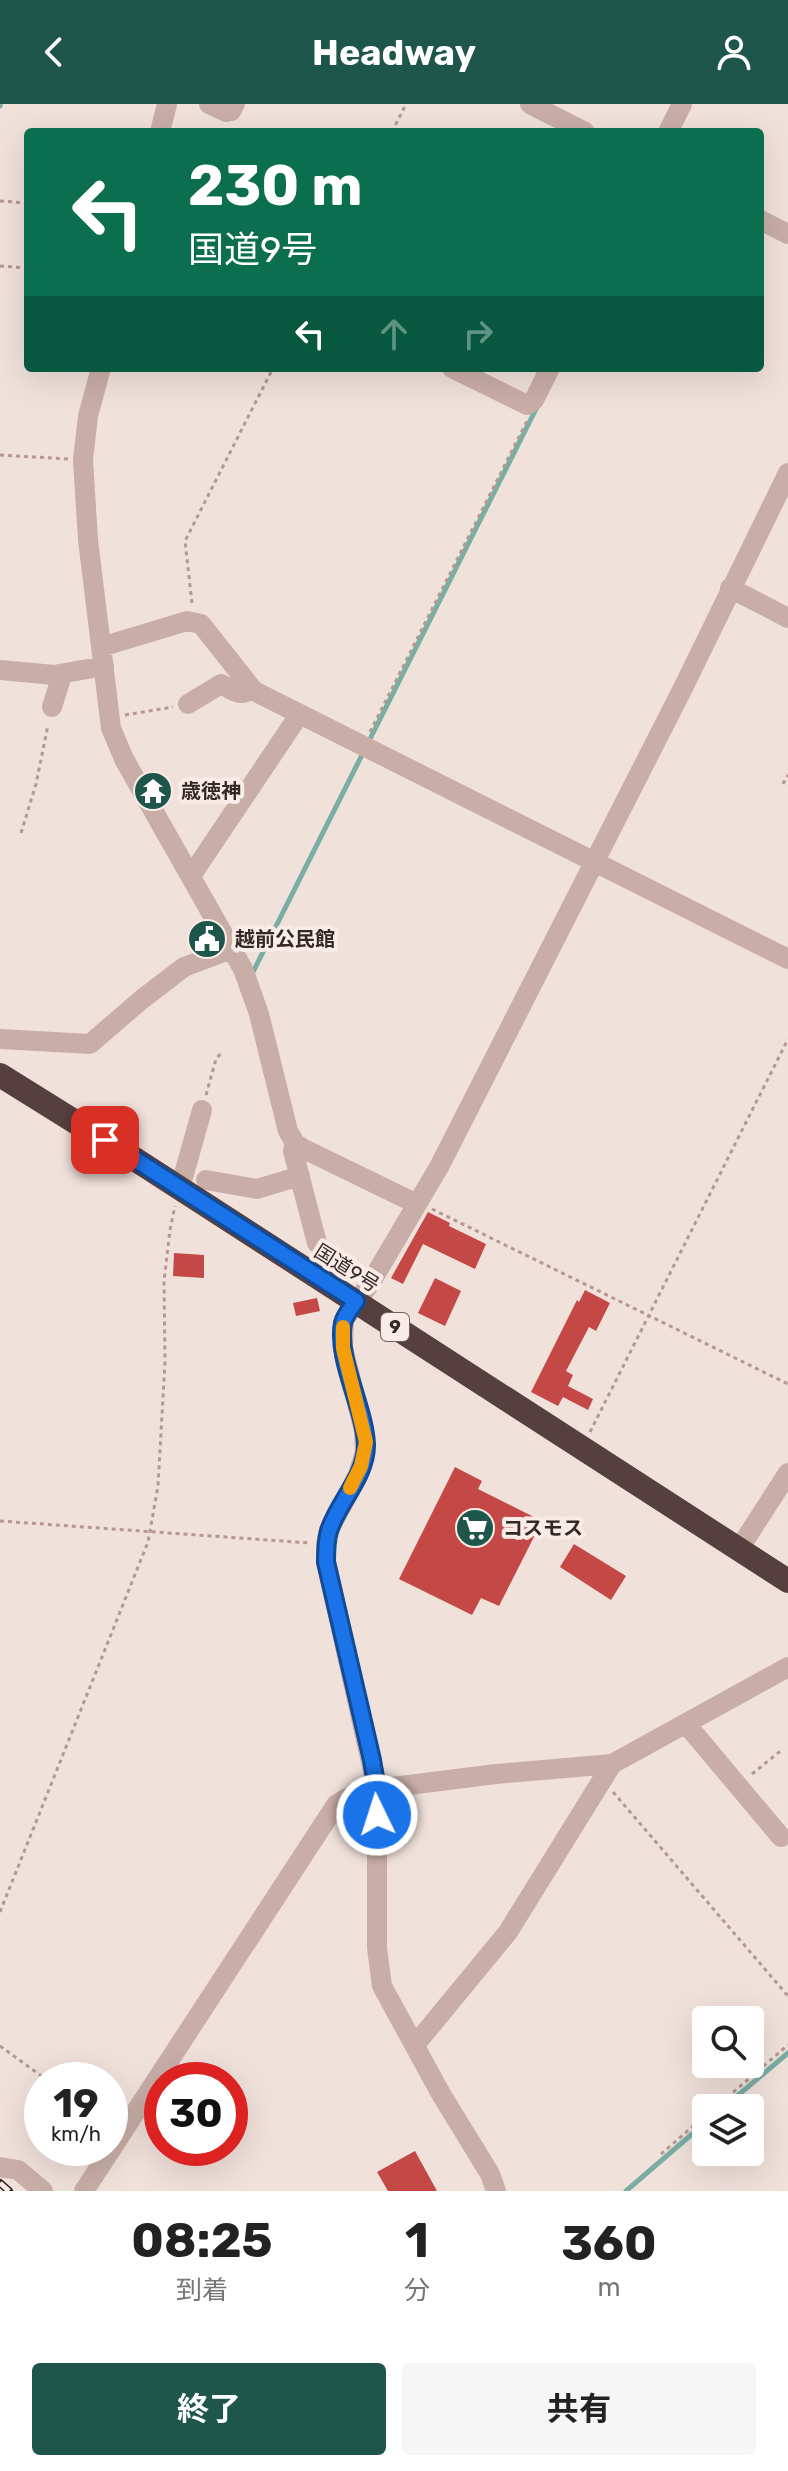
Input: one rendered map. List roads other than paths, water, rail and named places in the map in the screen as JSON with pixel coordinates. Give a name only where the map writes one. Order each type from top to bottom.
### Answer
[{"type":"highway","name":"国道9号","points":[[0,1075],[788,1581]]},
{"type":"street","points":[[161,128],[167,104]]},
{"type":"street","points":[[209,104],[226,112],[231,111],[235,104]]},
{"type":"street","points":[[530,104],[577,128]]},
{"type":"street","points":[[670,128],[682,104]]},
{"type":"street","points":[[764,222],[788,234]]},
{"type":"street","points":[[100,372],[88,416],[83,460],[88,540],[111,728],[124,759],[243,969],[259,1014],[288,1131],[295,1143],[417,1203]]},
{"type":"street","points":[[460,372],[524,404],[530,404],[548,372]]},
{"type":"street","points":[[496,2191],[490,2174],[382,1986],[377,1948],[377,1789],[329,1577],[326,1544],[335,1516],[358,1475],[365,1452],[364,1431],[343,1348],[344,1320],[371,1282],[439,1167],[683,688],[788,473]]},
{"type":"street","points":[[730,588],[788,618]]},
{"type":"street","points":[[0,670],[62,675],[187,621],[194,621],[207,631],[251,689],[788,959]]},
{"type":"street","points":[[52,707],[62,675]]},
{"type":"street","points":[[188,704],[221,684],[238,694],[251,689]]},
{"type":"street","points":[[191,876],[299,715]]},
{"type":"street","points":[[0,1039],[90,1044],[184,967],[232,949]]},
{"type":"street","points":[[180,1188],[202,1110]]},
{"type":"street","points":[[295,1143],[293,1148],[317,1243]]},
{"type":"street","points":[[206,1180],[257,1189],[300,1176]]},
{"type":"street","points":[[739,1549],[788,1473]]},
{"type":"street","points":[[415,2045],[508,1932],[607,1772],[788,1667]]},
{"type":"street","points":[[687,1725],[738,1786],[781,1830]]},
{"type":"street","points":[[128,2117],[331,1812],[347,1798],[377,1789],[496,1774],[607,1772]]},
{"type":"street","points":[[84,2191],[98,2166]]},
{"type":"street","points":[[0,2167],[18,2170],[43,2191]]},
{"type":"waterway","points":[[370,739],[537,407]]},
{"type":"waterway","points":[[253,972],[362,755]]},
{"type":"waterway","points":[[740,2094],[788,2053]]},
{"type":"waterway","points":[[626,2191],[692,2134]]},
{"type":"railway","points":[[0,2183],[9,2191]]},
{"type":"place","name":"歳徳神","points":[[153,791]]},
{"type":"place","name":"越前公民館","points":[[207,939]]},
{"type":"place","name":"コスモス","points":[[475,1528]]}]
